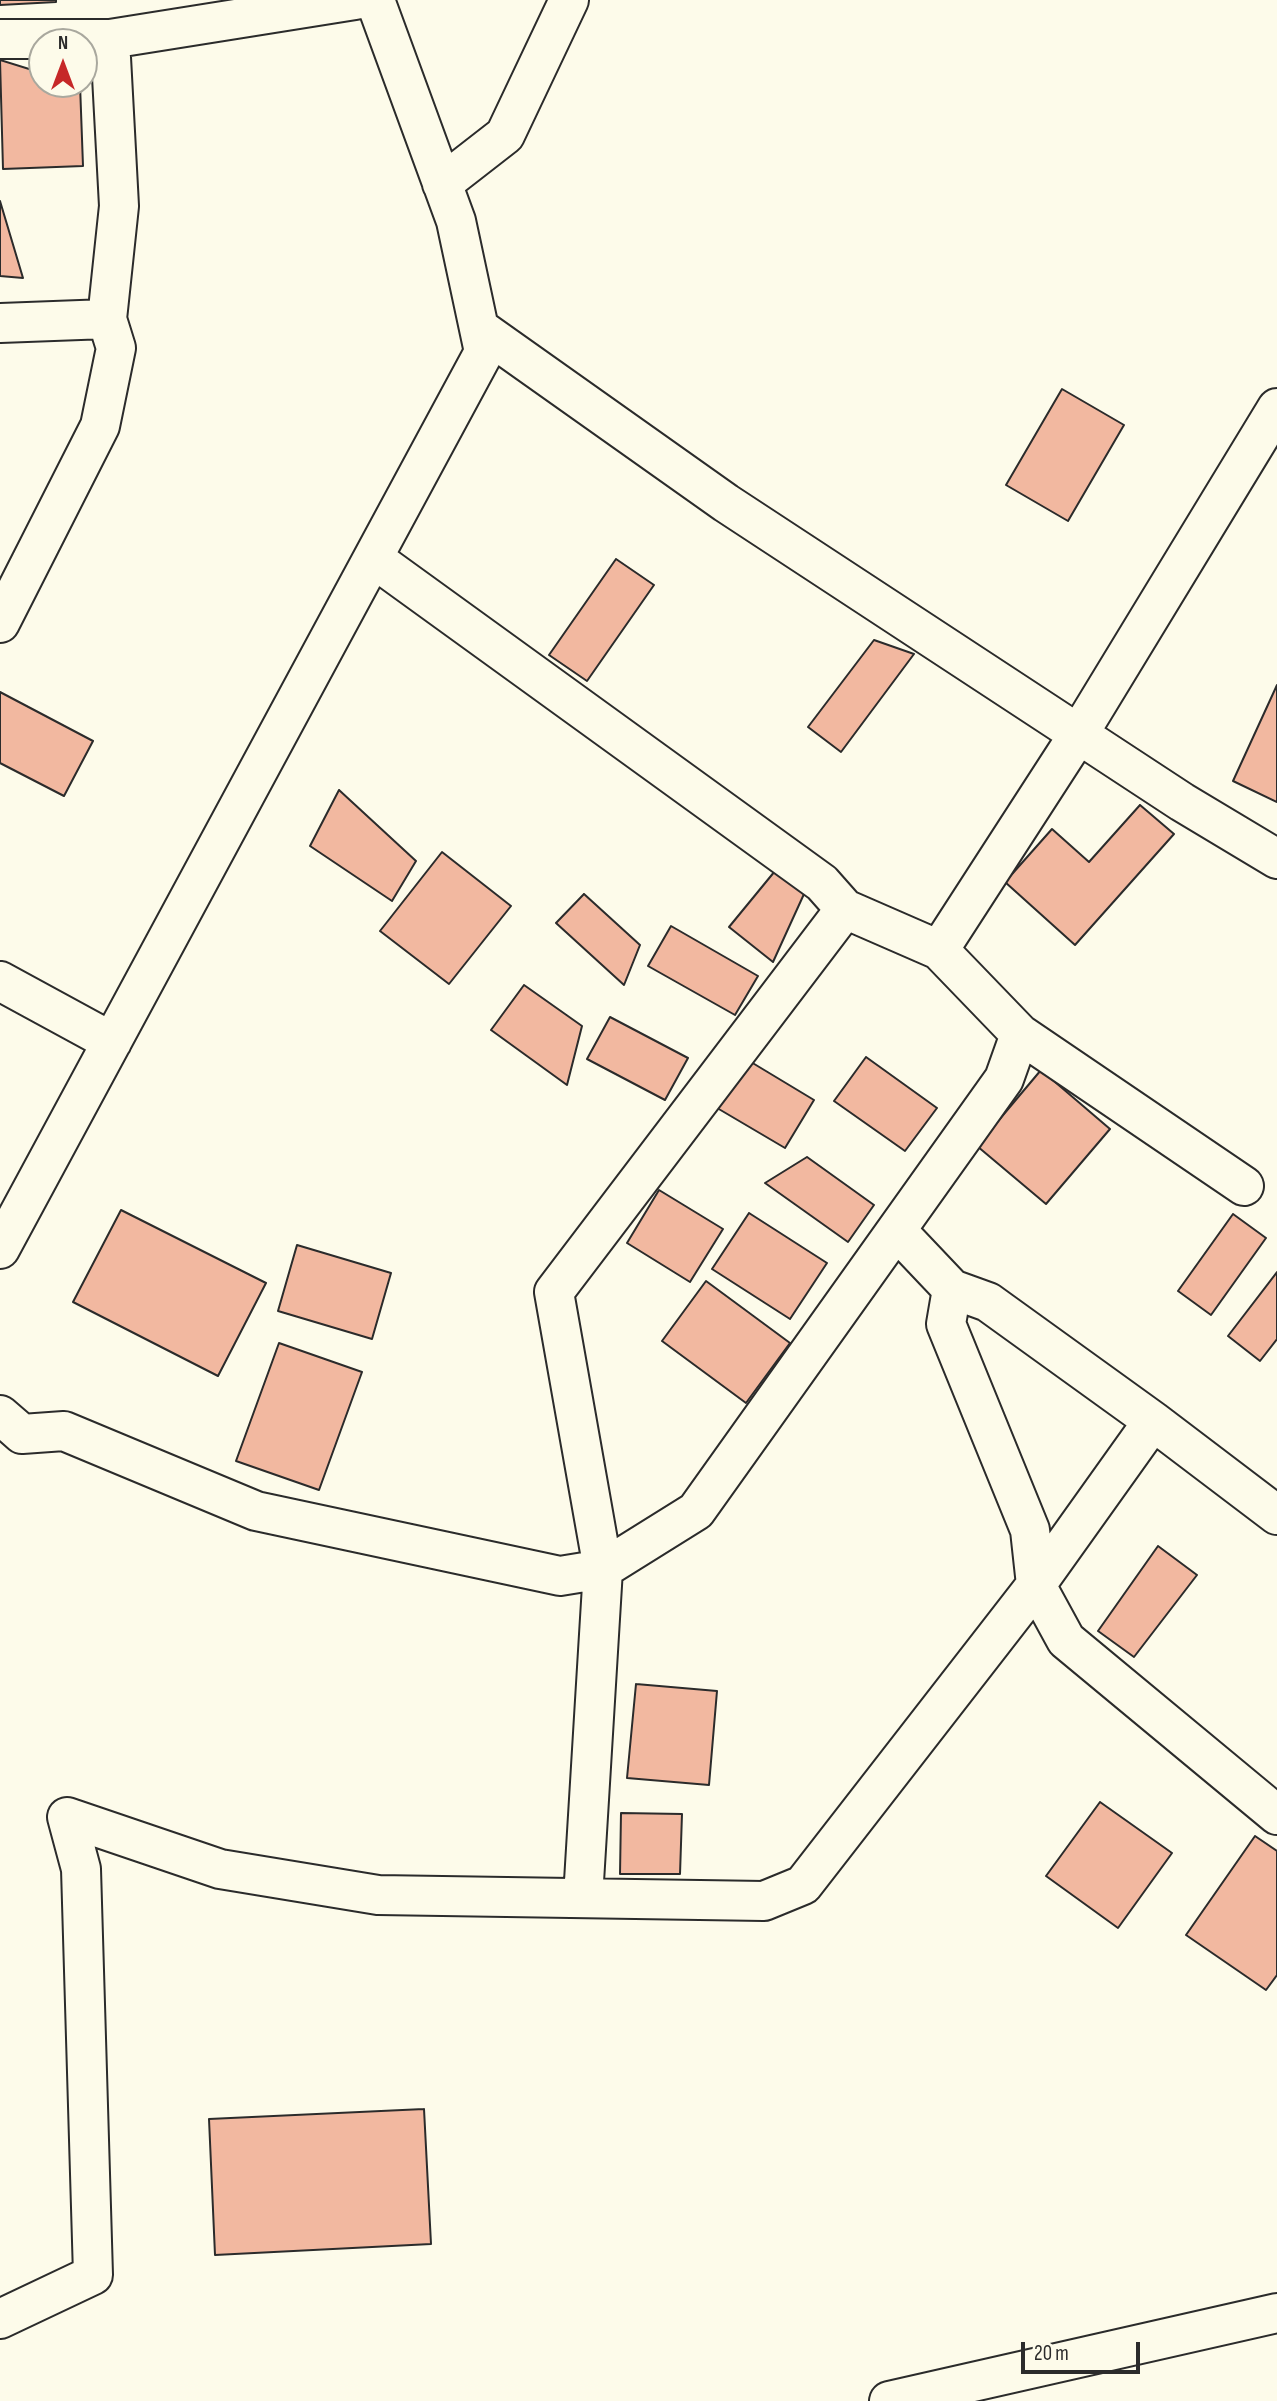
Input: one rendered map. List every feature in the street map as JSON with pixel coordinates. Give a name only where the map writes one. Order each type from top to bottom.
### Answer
[{"type":"street","points":[[0,39],[110,39],[355,0]]},
{"type":"street","points":[[0,1249],[484,352],[456,221],[375,0]]},
{"type":"street","points":[[442,184],[505,135],[569,0]]},
{"type":"street","points":[[0,623],[100,426],[116,348],[107,319],[119,206],[110,39]]},
{"type":"street","points":[[0,323],[107,319]]},
{"type":"street","points":[[479,328],[726,503],[1182,802],[1277,859]]},
{"type":"street","points":[[939,950],[1079,735],[1277,408]]},
{"type":"street","points":[[373,558],[822,883],[845,909],[939,950],[1020,1034],[1244,1186]]},
{"type":"street","points":[[583,1898],[603,1569],[554,1292],[845,909]]},
{"type":"street","points":[[0,981],[112,1042]]},
{"type":"street","points":[[0,1415],[22,1434],[64,1430],[256,1511],[560,1576],[603,1569],[696,1511],[1004,1079],[1020,1034]]},
{"type":"street","points":[[897,1231],[952,1289],[988,1302],[1153,1421],[1277,1516]]},
{"type":"street","points":[[952,1289],[946,1324],[1030,1530],[1036,1585],[1066,1640],[1277,1815]]},
{"type":"street","points":[[0,2319],[93,2275],[81,1869],[67,1817],[220,1869],[378,1895],[764,1901],[803,1885],[1036,1585],[1153,1421]]},
{"type":"street","points":[[889,2401],[1000,2388],[1277,2313]]},
{"type":"building","points":[[0,0],[56,0],[56,2],[0,5]]},
{"type":"building","points":[[0,60],[28,69],[28,98],[81,98],[83,166],[3,169]]},
{"type":"building","points":[[0,201],[23,278],[0,276]]},
{"type":"building","points":[[1062,389],[1124,425],[1068,521],[1006,485]]},
{"type":"building","points":[[616,559],[654,585],[587,681],[549,655]]},
{"type":"building","points":[[874,640],[914,654],[841,752],[808,727]]},
{"type":"building","points":[[1277,685],[1277,802],[1233,781]]},
{"type":"building","points":[[0,692],[93,741],[64,796],[0,763]]},
{"type":"building","points":[[339,790],[416,861],[392,901],[310,846]]},
{"type":"building","points":[[1140,805],[1174,834],[1075,945],[1005,882],[1052,829],[1089,862]]},
{"type":"building","points":[[442,852],[511,906],[449,984],[380,931]]},
{"type":"building","points":[[775,871],[804,894],[773,962],[729,927]]},
{"type":"building","points":[[584,894],[640,945],[624,985],[556,923]]},
{"type":"building","points":[[671,926],[758,976],[735,1015],[648,966]]},
{"type":"building","points":[[524,985],[582,1026],[567,1085],[491,1030]]},
{"type":"building","points":[[610,1017],[688,1058],[665,1100],[587,1059]]},
{"type":"building","points":[[741,1056],[814,1100],[785,1148],[712,1105]]},
{"type":"building","points":[[866,1057],[937,1108],[905,1151],[834,1101]]},
{"type":"building","points":[[1041,1070],[1110,1129],[1046,1204],[977,1146]]},
{"type":"building","points":[[807,1157],[874,1205],[848,1242],[765,1183]]},
{"type":"building","points":[[659,1190],[723,1229],[690,1282],[627,1243]]},
{"type":"building","points":[[121,1210],[266,1283],[218,1376],[73,1302]]},
{"type":"building","points":[[749,1213],[827,1263],[790,1319],[712,1269]]},
{"type":"building","points":[[1233,1214],[1266,1238],[1211,1315],[1178,1291]]},
{"type":"building","points":[[297,1245],[391,1273],[372,1339],[278,1311]]},
{"type":"building","points":[[1277,1272],[1277,1339],[1260,1361],[1228,1336]]},
{"type":"building","points":[[706,1281],[790,1343],[746,1403],[662,1341]]},
{"type":"building","points":[[279,1343],[362,1372],[319,1490],[236,1461]]},
{"type":"building","points":[[1158,1546],[1197,1575],[1134,1657],[1098,1631]]},
{"type":"building","points":[[636,1684],[717,1691],[709,1785],[627,1778]]},
{"type":"building","points":[[1100,1802],[1172,1853],[1118,1928],[1046,1876]]},
{"type":"building","points":[[621,1813],[682,1814],[680,1874],[620,1874]]},
{"type":"building","points":[[1255,1836],[1277,1851],[1277,1975],[1266,1990],[1186,1935]]},
{"type":"building","points":[[424,2109],[431,2244],[215,2255],[209,2119]]}]
